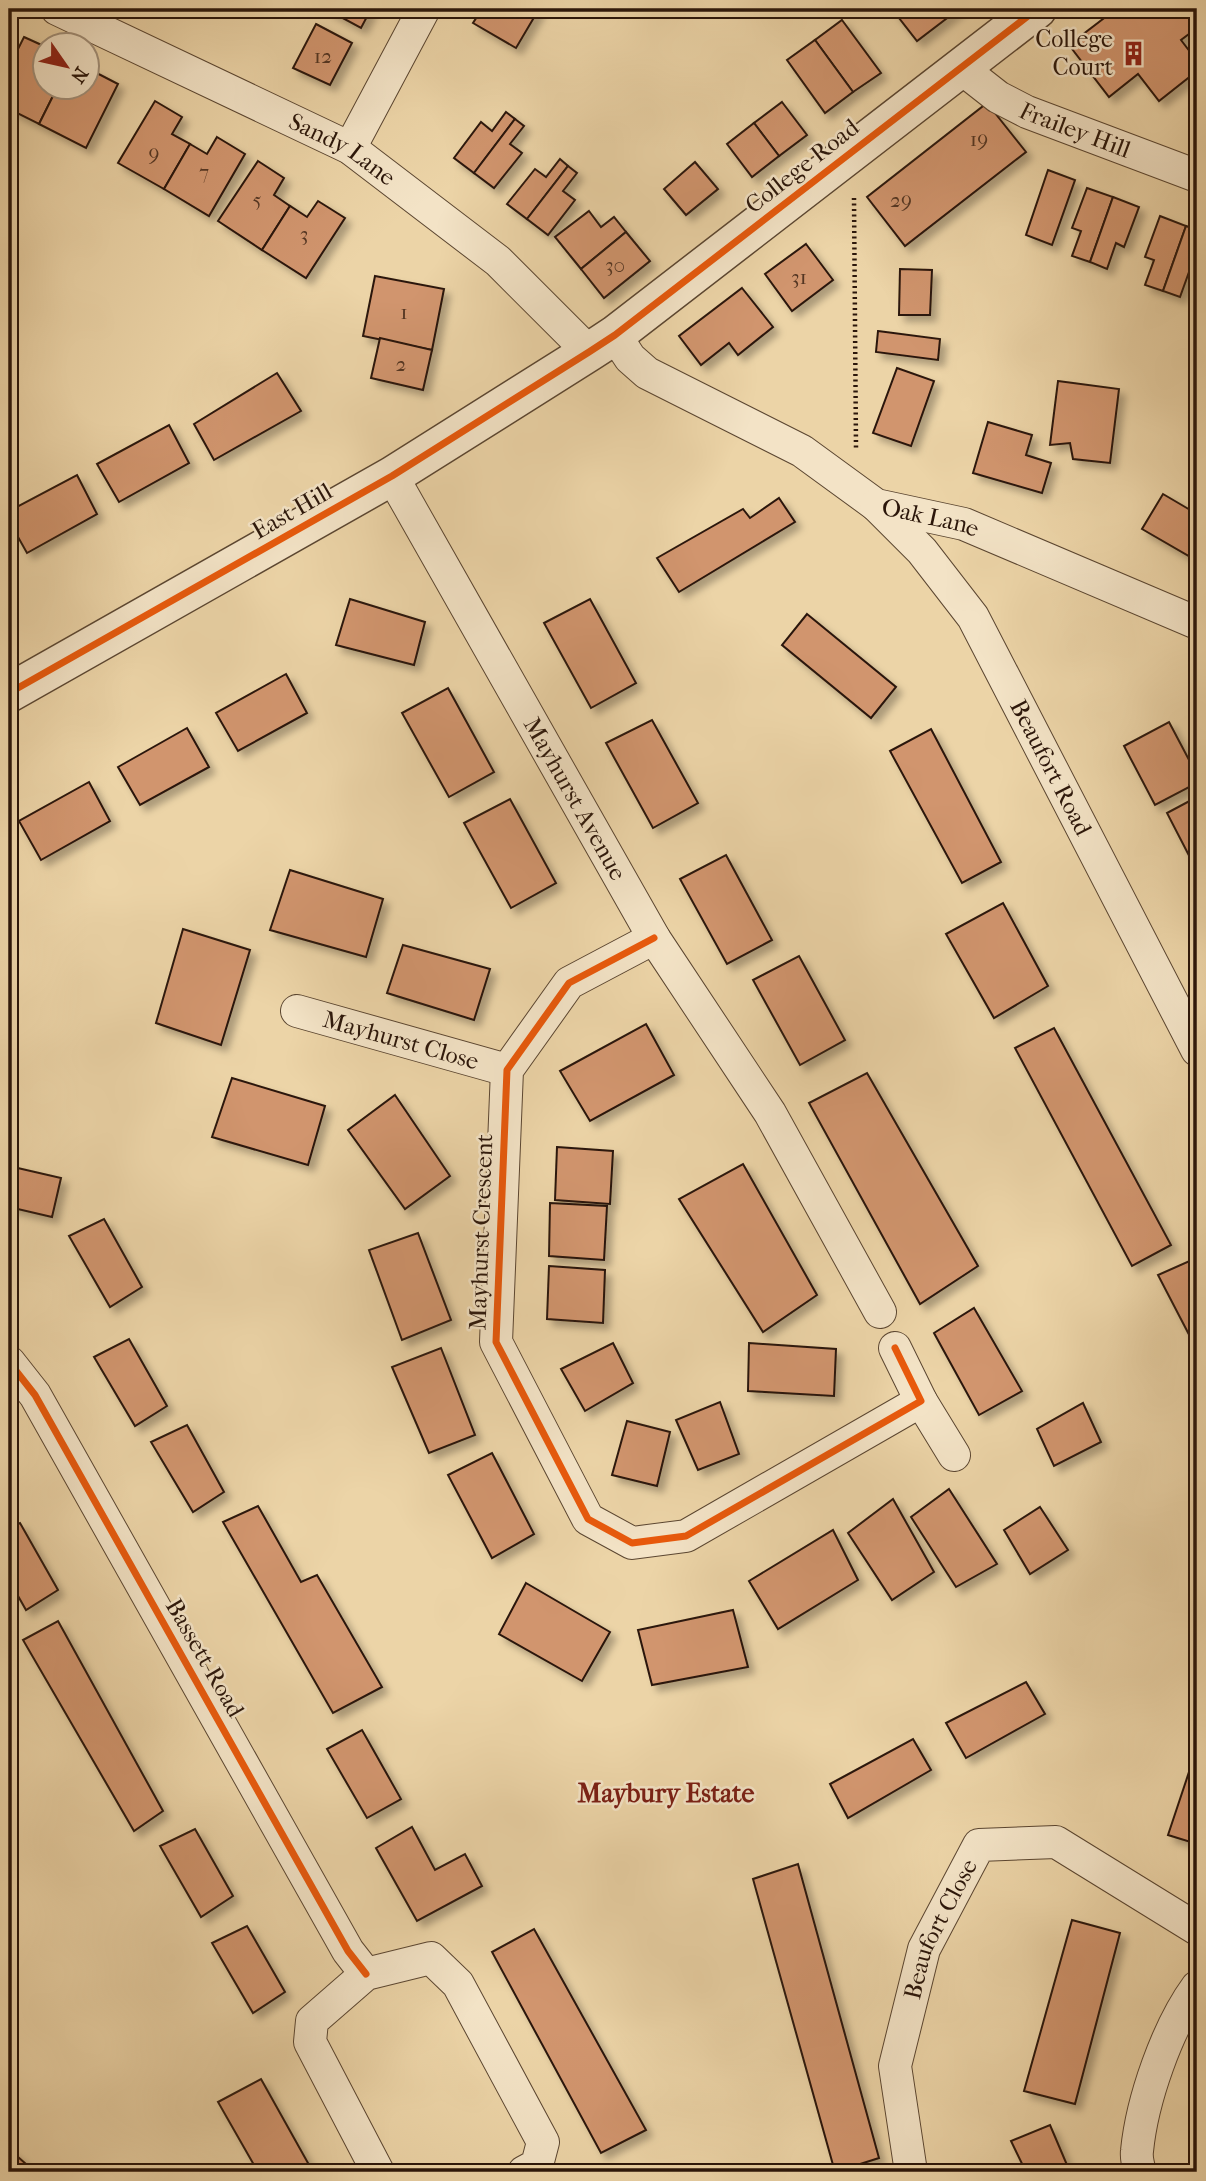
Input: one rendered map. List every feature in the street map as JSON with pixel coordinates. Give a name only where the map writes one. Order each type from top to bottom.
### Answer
[{"type":"street","name":"Sandy Lane","points":[[57,9],[350,148],[602,343]]},
{"type":"street","points":[[350,148],[424,9]]},
{"type":"street","name":"College Road","points":[[602,343],[1037,9]]},
{"type":"street","name":"Frailey Hill","points":[[961,68],[998,97],[1027,112],[1197,176]]},
{"type":"street","name":"East Hill","points":[[9,693],[293,534],[602,343]]},
{"type":"street","name":"Oak Lane","points":[[602,343],[629,358],[647,373],[802,451],[866,498],[964,524],[1197,624]]},
{"type":"street","name":"Mayhurst Avenue","points":[[392,475],[654,938],[770,1113],[880,1312]]},
{"type":"street","name":"Beaufort Road","points":[[866,498],[922,551],[973,617],[1197,1050]]},
{"type":"street","points":[[507,1070],[569,983],[654,938]]},
{"type":"street","name":"Mayhurst Close","points":[[297,1011],[507,1070]]},
{"type":"street","name":"Mayhurst Crescent","points":[[507,1070],[496,1342],[588,1519],[632,1543],[686,1536],[921,1401]]},
{"type":"street","points":[[895,1348],[921,1401],[954,1455]]},
{"type":"street","name":"Bassett Road","points":[[9,1362],[35,1395],[341,1939],[366,1974]]},
{"type":"street","name":"Beaufort Close","points":[[911,2172],[895,2066],[924,1949],[979,1845],[1056,1842],[1197,1929]]},
{"type":"street","points":[[378,2172],[310,2042],[312,2021],[366,1974],[431,1958],[458,1984],[543,2142],[537,2165],[524,2172]]},
{"type":"street","points":[[1140,2172],[1136,2153],[1151,2081],[1185,2004],[1197,1987]]},
{"type":"path","points":[[853,151],[866,498]]},
{"type":"building","points":[[326,9],[371,9],[361,28]]},
{"type":"building","points":[[482,9],[539,9],[516,48],[473,23]]},
{"type":"building","points":[[892,9],[959,9],[917,41]]},
{"type":"building","name":"College Court","points":[[1116,9],[1197,9],[1197,28],[1181,40],[1197,61],[1197,71],[1159,101],[1138,74],[1109,97],[1069,45]]},
{"type":"building","points":[[842,20],[881,73],[853,92],[815,40]]},
{"type":"building","points":[[316,24],[352,43],[330,85],[293,68]]},
{"type":"building","points":[[24,37],[32,41],[32,102],[50,102],[39,124],[9,109],[9,67]]},
{"type":"building","points":[[815,40],[853,92],[825,113],[787,60]]},
{"type":"building","points":[[102,76],[118,84],[86,148],[39,124],[50,102],[102,102]]},
{"type":"building","points":[[155,101],[182,117],[172,134],[190,144],[164,189],[118,163]]},
{"type":"building","points":[[782,102],[807,135],[779,156],[754,123]]},
{"type":"building","points":[[987,103],[1026,152],[905,246],[867,197]]},
{"type":"building","points":[[506,112],[515,119],[474,173],[454,158],[481,122],[492,131]]},
{"type":"building","points":[[515,119],[524,126],[510,144],[522,153],[494,188],[474,173]]},
{"type":"building","points":[[754,123],[779,156],[752,177],[727,144]]},
{"type":"building","points":[[217,137],[245,154],[209,216],[164,189],[190,144],[207,154]]},
{"type":"building","points":[[560,159],[568,166],[527,219],[507,204],[535,169],[546,177]]},
{"type":"building","points":[[258,161],[284,178],[274,195],[290,206],[262,250],[218,221]]},
{"type":"building","points":[[695,162],[718,189],[686,215],[664,189]]},
{"type":"building","points":[[568,166],[577,173],[563,191],[575,200],[548,235],[527,219]]},
{"type":"building","points":[[1048,170],[1075,180],[1052,245],[1026,235]]},
{"type":"building","points":[[1087,188],[1113,197],[1090,262],[1072,256],[1081,231],[1072,228]]},
{"type":"building","points":[[1113,197],[1139,207],[1124,247],[1116,243],[1107,269],[1090,262]]},
{"type":"building","points":[[318,201],[345,218],[306,278],[262,250],[290,206],[307,217]]},
{"type":"building","points":[[589,211],[601,227],[614,217],[626,232],[581,269],[555,237]]},
{"type":"building","points":[[1160,216],[1186,226],[1163,291],[1145,285],[1154,260],[1145,257]]},
{"type":"building","points":[[1186,226],[1197,230],[1197,275],[1189,272],[1180,297],[1163,291]]},
{"type":"building","points":[[626,232],[650,261],[604,298],[581,269]]},
{"type":"building","points":[[806,244],[833,280],[792,311],[765,274]]},
{"type":"building","points":[[900,269],[932,270],[930,315],[899,315]]},
{"type":"building","points":[[375,276],[444,289],[432,350],[363,336]]},
{"type":"building","points":[[742,288],[773,327],[738,355],[729,343],[701,365],[679,336]]},
{"type":"building","points":[[878,331],[940,339],[938,360],[876,352]]},
{"type":"building","points":[[380,338],[432,350],[423,390],[371,378]]},
{"type":"building","points":[[897,368],[934,381],[911,446],[873,433]]},
{"type":"building","points":[[277,373],[301,411],[214,460],[194,424]]},
{"type":"building","points":[[1058,381],[1119,389],[1110,463],[1073,459],[1070,443],[1050,445]]},
{"type":"building","points":[[988,422],[1032,435],[1026,455],[1051,463],[1042,493],[973,473]]},
{"type":"building","points":[[169,425],[189,463],[119,502],[97,464]]},
{"type":"building","points":[[77,475],[97,514],[27,553],[9,521],[9,511]]},
{"type":"building","points":[[1163,494],[1197,514],[1197,553],[1194,559],[1142,529]]},
{"type":"building","points":[[779,498],[795,522],[679,592],[657,558],[743,509],[750,518]]},
{"type":"building","points":[[350,599],[425,622],[414,665],[336,645]]},
{"type":"building","points":[[590,599],[636,683],[591,708],[544,623]]},
{"type":"building","points":[[807,614],[896,687],[871,718],[782,645]]},
{"type":"building","points":[[286,674],[307,713],[238,751],[216,713]]},
{"type":"building","points":[[448,688],[494,772],[449,797],[402,713]]},
{"type":"building","points":[[652,720],[698,803],[653,828],[606,743]]},
{"type":"building","points":[[1169,722],[1197,775],[1197,783],[1155,805],[1124,746]]},
{"type":"building","points":[[187,728],[209,767],[140,805],[118,767]]},
{"type":"building","points":[[931,729],[1001,862],[962,883],[890,751]]},
{"type":"building","points":[[89,782],[110,821],[41,860],[19,821]]},
{"type":"building","points":[[1197,797],[1197,871],[1167,813]]},
{"type":"building","points":[[510,799],[556,883],[511,908],[464,823]]},
{"type":"building","points":[[726,855],[772,940],[727,964],[680,879]]},
{"type":"building","points":[[290,870],[383,899],[366,957],[270,930]]},
{"type":"building","points":[[1003,903],[1048,986],[994,1018],[946,934]]},
{"type":"building","points":[[183,929],[250,950],[221,1045],[156,1023]]},
{"type":"building","points":[[403,945],[490,969],[474,1020],[387,993]]},
{"type":"building","points":[[799,956],[845,1040],[800,1065],[753,980]]},
{"type":"building","points":[[646,1024],[674,1075],[590,1121],[560,1071]]},
{"type":"building","points":[[1054,1028],[1171,1245],[1132,1266],[1015,1048]]},
{"type":"building","points":[[867,1073],[978,1266],[920,1304],[809,1103]]},
{"type":"building","points":[[232,1078],[325,1106],[308,1165],[212,1137]]},
{"type":"building","points":[[395,1095],[450,1176],[405,1209],[348,1130]]},
{"type":"building","points":[[557,1147],[613,1151],[610,1204],[555,1200]]},
{"type":"building","points":[[743,1164],[817,1295],[763,1332],[679,1199]]},
{"type":"building","points":[[9,1166],[61,1178],[52,1217],[9,1207]]},
{"type":"building","points":[[550,1203],[607,1206],[604,1260],[549,1256]]},
{"type":"building","points":[[104,1219],[142,1287],[110,1307],[69,1236]]},
{"type":"building","points":[[418,1233],[451,1320],[402,1340],[369,1250]]},
{"type":"building","points":[[1194,1259],[1197,1265],[1197,1350],[1158,1275]]},
{"type":"building","points":[[549,1266],[605,1270],[603,1323],[547,1319]]},
{"type":"building","points":[[974,1308],[1022,1391],[979,1415],[934,1333]]},
{"type":"building","points":[[129,1339],[167,1406],[135,1426],[94,1357]]},
{"type":"building","points":[[613,1343],[633,1383],[585,1411],[561,1369]]},
{"type":"building","points":[[749,1343],[836,1349],[834,1396],[748,1391]]},
{"type":"building","points":[[441,1348],[475,1435],[429,1453],[392,1367]]},
{"type":"building","points":[[720,1402],[739,1454],[698,1470],[676,1420]]},
{"type":"building","points":[[1083,1403],[1101,1442],[1054,1466],[1037,1429]]},
{"type":"building","points":[[627,1421],[670,1432],[657,1486],[612,1475]]},
{"type":"building","points":[[187,1425],[224,1492],[193,1512],[151,1442]]},
{"type":"building","points":[[492,1453],[534,1534],[492,1558],[448,1475]]},
{"type":"building","points":[[949,1489],[997,1564],[956,1587],[911,1517]]},
{"type":"building","points":[[893,1499],[934,1572],[892,1600],[848,1533]]},
{"type":"building","points":[[258,1506],[301,1582],[317,1575],[382,1687],[333,1713],[223,1522]]},
{"type":"building","points":[[1040,1507],[1068,1550],[1030,1574],[1004,1530]]},
{"type":"building","points":[[20,1523],[58,1590],[26,1610],[9,1580],[9,1528]]},
{"type":"building","points":[[833,1530],[858,1580],[778,1629],[749,1581]]},
{"type":"building","points":[[526,1583],[610,1632],[582,1681],[499,1634]]},
{"type":"building","points":[[733,1610],[748,1667],[652,1685],[638,1630]]},
{"type":"building","points":[[58,1621],[163,1811],[134,1831],[23,1640]]},
{"type":"building","points":[[1026,1682],[1045,1714],[966,1758],[946,1723]]},
{"type":"building","points":[[362,1730],[401,1799],[367,1818],[327,1749]]},
{"type":"building","points":[[913,1739],[931,1770],[848,1818],[830,1784]]},
{"type":"building","points":[[1195,1754],[1197,1755],[1197,1844],[1168,1835]]},
{"type":"building","points":[[412,1827],[435,1870],[465,1854],[482,1886],[417,1921],[376,1848]]},
{"type":"building","points":[[195,1829],[233,1896],[201,1917],[160,1846]]},
{"type":"building","points":[[798,1864],[879,2158],[835,2172],[753,1879]]},
{"type":"building","points":[[1072,1920],[1120,1933],[1075,2104],[1024,2091]]},
{"type":"building","points":[[247,1926],[285,1992],[253,2013],[212,1943]]},
{"type":"building","points":[[534,1929],[646,2130],[601,2153],[492,1952]]},
{"type":"building","points":[[261,2079],[313,2172],[258,2172],[218,2102]]},
{"type":"building","points":[[1050,2125],[1070,2172],[1026,2172],[1011,2141]]},
{"type":"building","points":[[9,2149],[35,2172],[9,2172]]},
{"type":"cycle path","points":[[9,693],[392,476],[615,335],[1037,9]]},
{"type":"cycle path","points":[[654,938],[569,983],[507,1070],[496,1342],[588,1519],[632,1543],[686,1536],[921,1401],[895,1348]]},
{"type":"cycle path","points":[[9,1362],[35,1395],[348,1951],[366,1974]]},
{"type":"place","name":"College Court","points":[[1133,53]]},
{"type":"district","name":"Maybury Estate","points":[[666,1793]]}]
